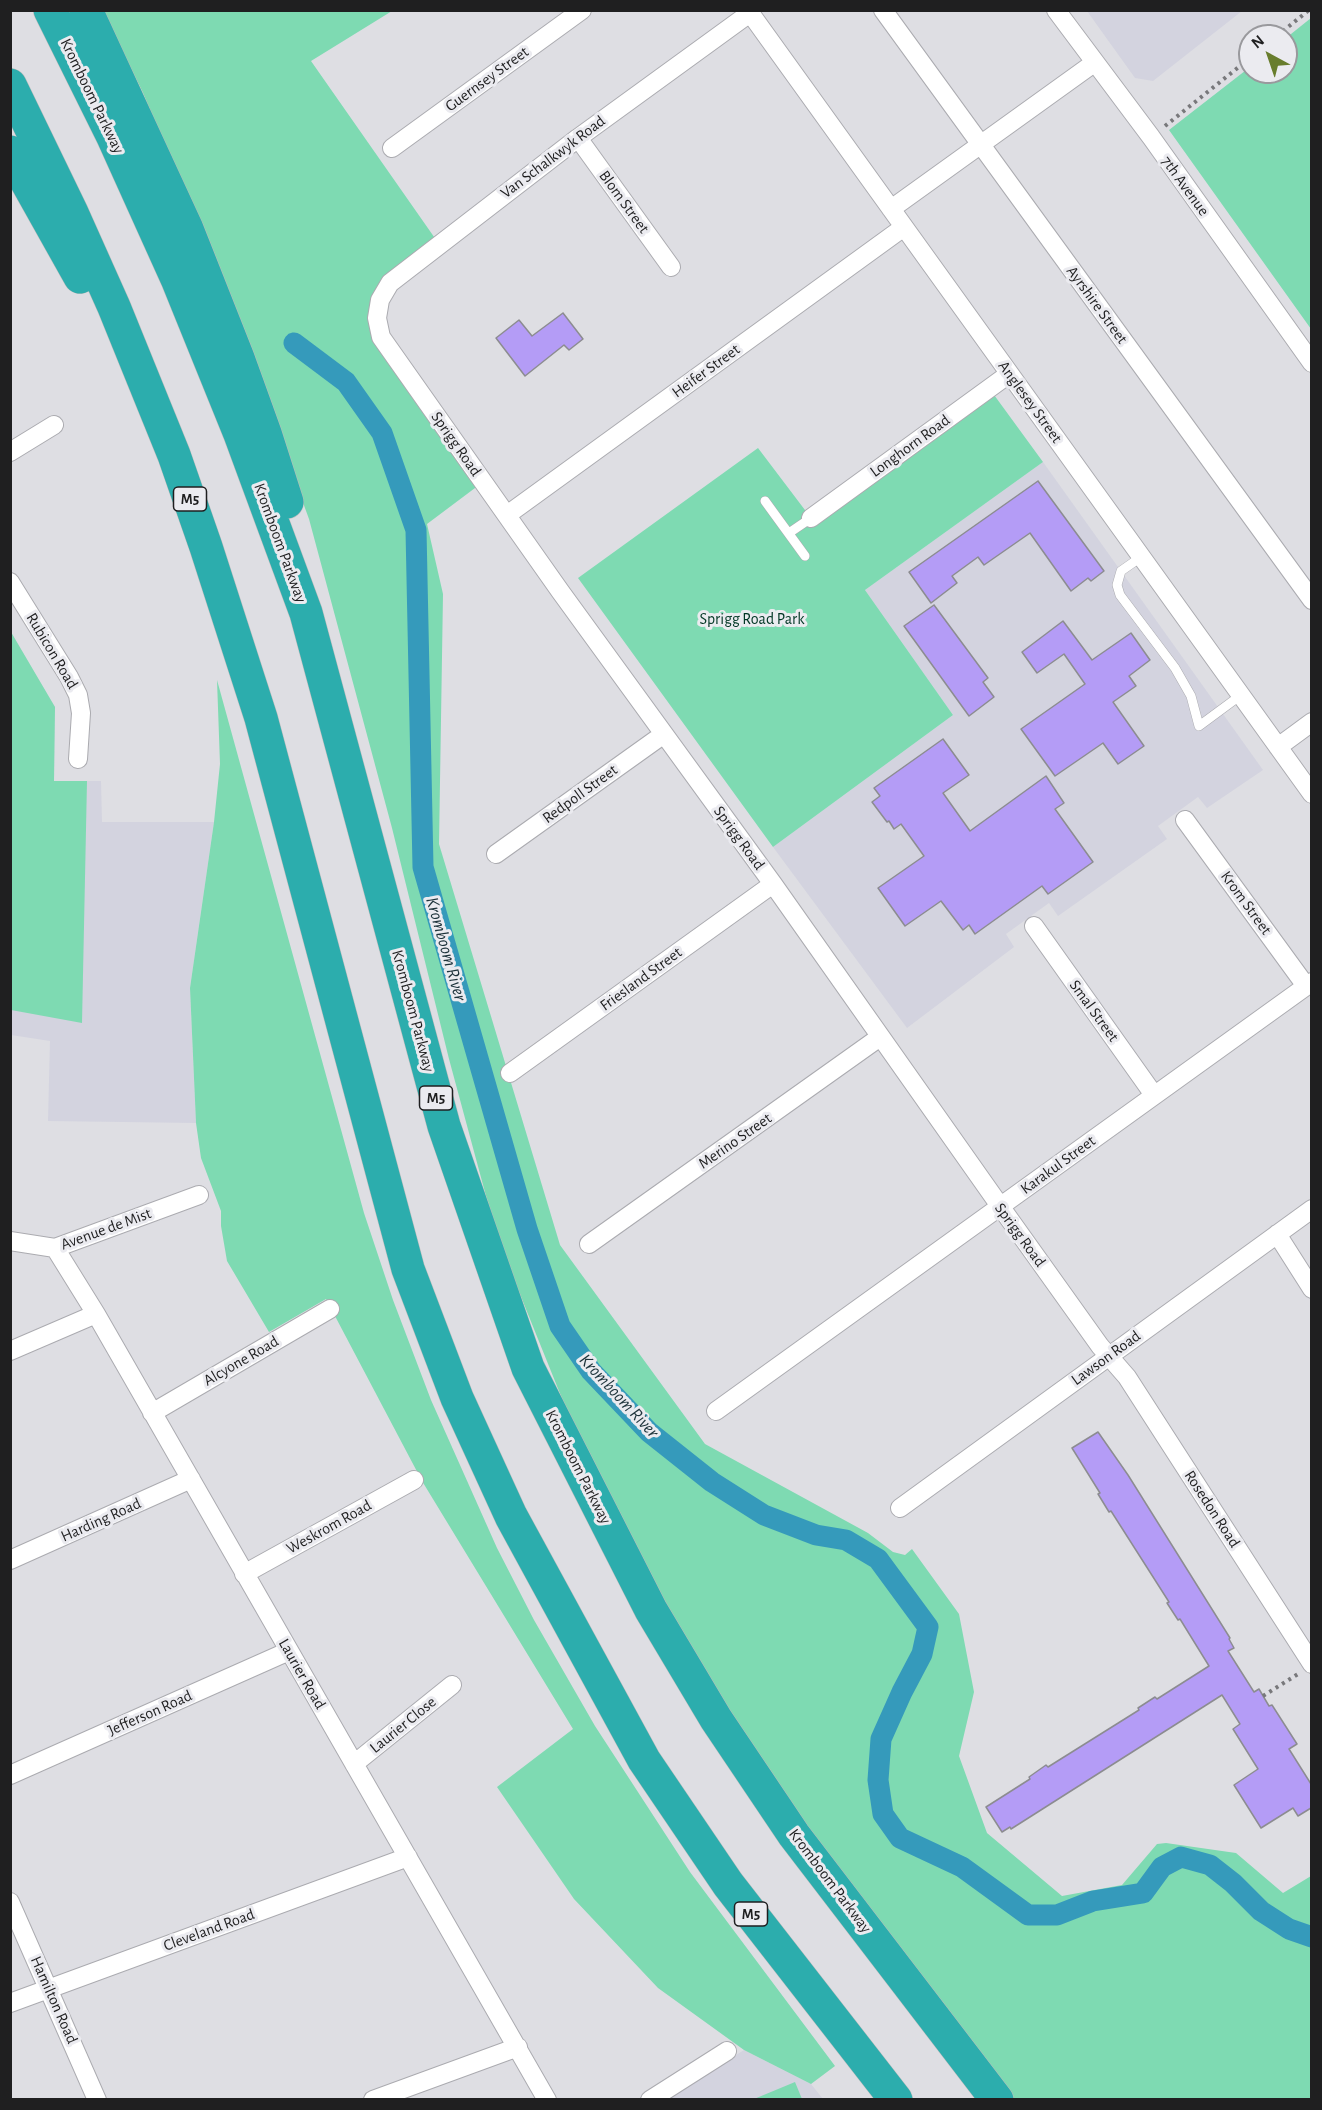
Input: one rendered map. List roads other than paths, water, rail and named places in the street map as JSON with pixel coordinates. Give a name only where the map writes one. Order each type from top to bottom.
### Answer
[{"type":"highway","name":"Kromboom Parkway","points":[[50,10],[113,137],[178,281],[240,434],[306,613],[444,1126],[528,1368],[651,1610],[716,1719],[794,1835],[997,2100]]},
{"type":"highway","points":[[86,10],[187,229],[265,433],[303,556],[306,613]]},
{"type":"highway","name":"M5","points":[[10,85],[72,213],[134,355],[191,501],[261,718],[408,1269],[457,1398],[511,1516],[644,1760],[728,1884],[896,2100]]},
{"type":"highway","points":[[10,152],[95,303],[134,355]]},
{"type":"street","name":"Guernsey Street","points":[[393,148],[582,10]]},
{"type":"street","name":"Ayrshire Street","points":[[883,10],[1311,600]]},
{"type":"street","name":"7th Avenue","points":[[1056,10],[1151,137],[1311,363]]},
{"type":"street","name":"Van Schalkwyk Road","points":[[377,318],[380,300],[390,283],[578,138],[749,12]]},
{"type":"street","name":"Anglesey Street","points":[[749,12],[1311,794]]},
{"type":"street","points":[[891,209],[1094,63]]},
{"type":"street","name":"Blom Street","points":[[578,138],[671,267]]},
{"type":"street","name":"Heifer Street","points":[[507,515],[904,227]]},
{"type":"street","name":"Sprigg Road","points":[[377,318],[381,337],[1109,1356]]},
{"type":"street","name":"Longhorn Road","points":[[811,518],[1010,374]]},
{"type":"street","points":[[10,452],[54,426]]},
{"type":"street","name":"Rubicon Road","points":[[10,582],[78,695],[81,713],[78,759]]},
{"type":"street","points":[[1278,747],[1311,722]]},
{"type":"street","name":"Redpoll Street","points":[[496,854],[664,734]]},
{"type":"street","name":"Krom Street","points":[[1185,820],[1309,984]]},
{"type":"street","name":"Friesland Street","points":[[510,1073],[773,884]]},
{"type":"street","name":"Smal Street","points":[[1034,926],[1154,1095]]},
{"type":"street","name":"Karakul Street","points":[[716,1411],[1309,984]]},
{"type":"street","name":"Merino Street","points":[[589,1244],[880,1037]]},
{"type":"street","name":"Avenue de Mist","points":[[10,1241],[56,1248],[199,1195]]},
{"type":"street","name":"Lawson Road","points":[[900,1508],[1311,1209]]},
{"type":"street","points":[[1276,1234],[1311,1289]]},
{"type":"street","name":"Laurier Road","points":[[56,1248],[547,2100]]},
{"type":"street","name":"Alcyone Road","points":[[152,1413],[330,1309]]},
{"type":"street","points":[[10,1351],[96,1314]]},
{"type":"street","name":"Rosedon Road","points":[[1109,1356],[1127,1377],[1306,1668]]},
{"type":"street","name":"Harding Road","points":[[10,1560],[191,1479]]},
{"type":"street","name":"Weskrom Road","points":[[244,1574],[414,1480]]},
{"type":"street","name":"Jefferson Road","points":[[10,1775],[289,1651]]},
{"type":"street","name":"Laurier Close","points":[[354,1764],[452,1685]]},
{"type":"street","name":"Cleveland Road","points":[[10,2003],[408,1857]]},
{"type":"street","name":"Hamilton Road","points":[[10,1902],[97,2100]]},
{"type":"street","points":[[373,2100],[518,2047]]},
{"type":"street","points":[[650,2100],[727,2051]]},
{"type":"lane","points":[[765,501],[805,556]]},
{"type":"lane","points":[[789,533],[811,518]]},
{"type":"lane","points":[[1141,557],[1121,571],[1117,585],[1120,594],[1175,668],[1191,696],[1199,726],[1241,695]]},
{"type":"waterway","name":"Kromboom River","points":[[294,343],[346,382],[382,433],[416,530],[423,867],[527,1229],[560,1326],[591,1371],[649,1432],[712,1482],[764,1515],[816,1535],[846,1540],[878,1559],[928,1627],[922,1654],[881,1739],[878,1780],[883,1814],[900,1838],[962,1867],[1028,1915],[1057,1915],[1093,1901],[1143,1893],[1162,1867],[1181,1857],[1210,1865],[1233,1883],[1261,1911],[1289,1929],[1312,1937]]},
{"type":"park label","name":"Sprigg Road Park","points":[[752,619]]}]
